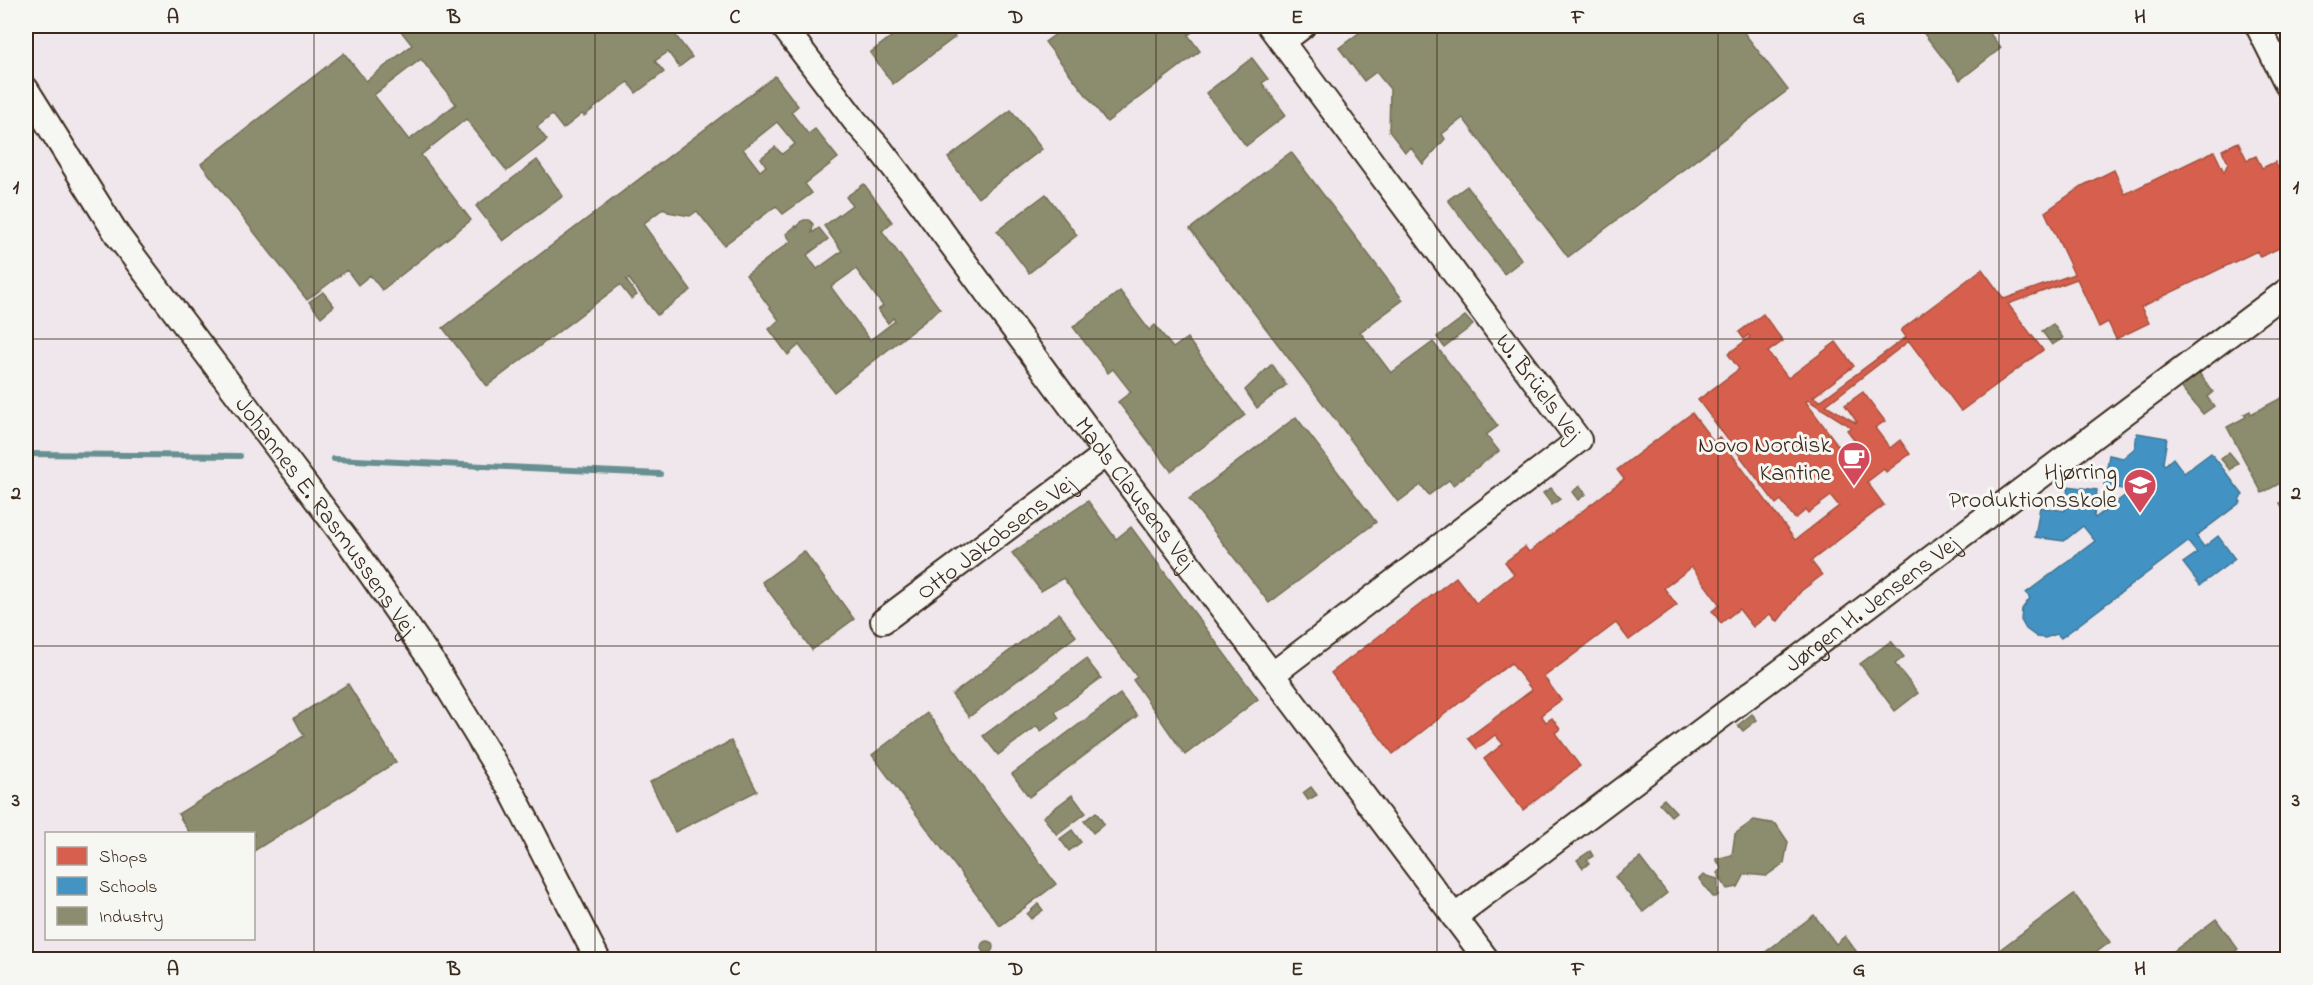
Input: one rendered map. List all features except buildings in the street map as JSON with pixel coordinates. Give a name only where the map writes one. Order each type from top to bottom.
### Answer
[{"type":"street","name":"Mads Clausens Vej","points":[[783,26],[918,199],[1487,960]]},
{"type":"street","points":[[1276,34],[1303,26]]},
{"type":"street","points":[[2258,26],[2288,86]]},
{"type":"street","name":"W. Brüels Vej","points":[[1273,674],[1579,440],[1276,34]]},
{"type":"street","name":"Johannes E. Rasmussens Vej","points":[[26,89],[118,236],[343,535],[433,663],[513,794],[574,909],[598,960]]},
{"type":"street","name":"Jørgen H. Jensens Vej","points":[[1454,916],[2288,290]]},
{"type":"street","name":"Otto Jakobsens Vej","points":[[882,621],[1106,453]]},
{"type":"waterway","points":[[26,454],[240,456]]},
{"type":"waterway","points":[[334,459],[660,474]]},
{"type":"place","name":"Novo Nordisk Kantine","points":[[1854,487]]},
{"type":"place","name":"Hjørring Produktionsskole","points":[[2140,514]]}]
